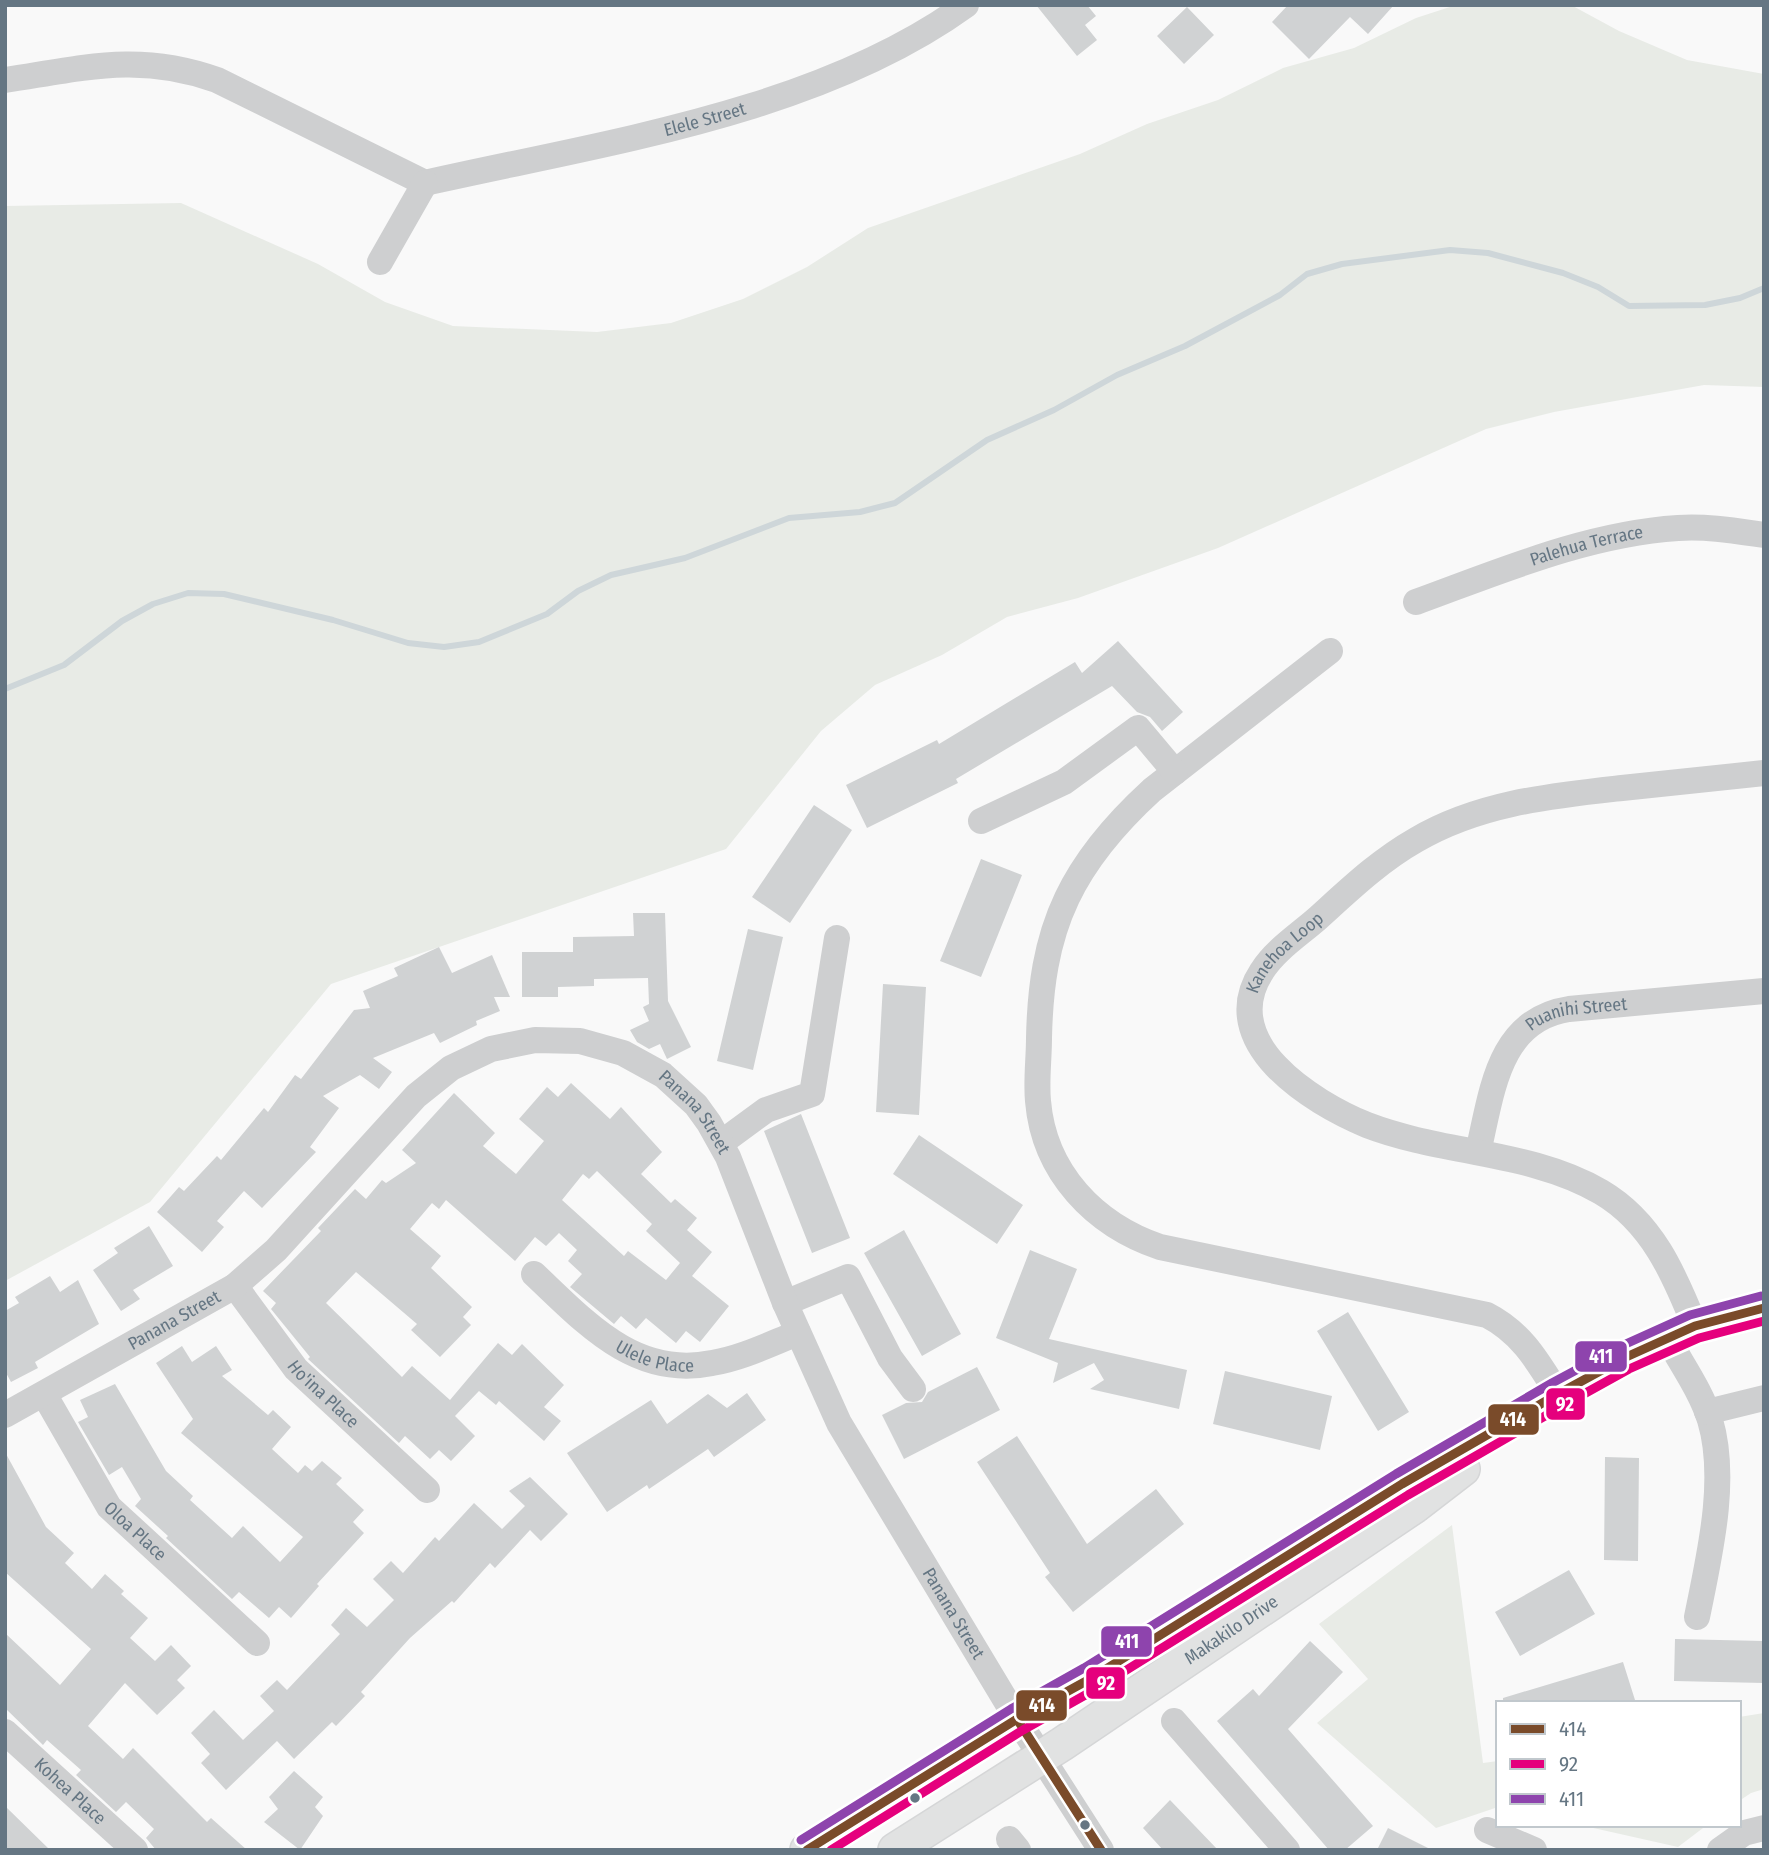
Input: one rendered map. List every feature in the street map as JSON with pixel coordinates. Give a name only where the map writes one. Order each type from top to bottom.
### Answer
[{"type":"main road","name":"Makakilo Drive","points":[[807,1850],[1017,1719],[1090,1679],[1402,1484],[1558,1394],[1624,1358],[1681,1332],[1764,1308]]},
{"type":"main road","name":"Makakilo Drive","points":[[895,1850],[1042,1758],[1415,1506],[1558,1394]]},
{"type":"street","name":"Elele Street","points":[[425,183],[688,123],[782,97],[872,60],[966,5]]},
{"type":"street","points":[[5,80],[123,62],[183,69],[217,80],[425,183],[380,262]]},
{"type":"street","name":"Palehua Terrace","points":[[1416,602],[1534,558],[1659,530],[1701,527],[1764,535]]},
{"type":"street","points":[[1330,651],[1175,772],[1126,814],[1102,840],[1066,900],[1054,932],[1040,1000],[1038,1100],[1046,1140],[1064,1176],[1083,1200],[1105,1221],[1132,1236],[1160,1247],[1487,1315],[1507,1327],[1525,1343],[1558,1394]]},
{"type":"street","points":[[981,821],[1064,782],[1138,728],[1175,772]]},
{"type":"street","name":"Kanehoa Loop","points":[[1697,1616],[1716,1507],[1713,1432],[1681,1332],[1663,1255],[1637,1221],[1621,1206],[1604,1194],[1565,1175],[1369,1125],[1344,1114],[1297,1084],[1265,1054],[1253,1032],[1251,999],[1263,968],[1382,862],[1455,821],[1494,807],[1535,797],[1764,774]]},
{"type":"street","points":[[721,1143],[766,1110],[812,1094],[837,938]]},
{"type":"street","name":"Puanihi Street","points":[[1478,1152],[1505,1053],[1514,1038],[1535,1020],[1569,1009],[1764,991]]},
{"type":"street","name":"Panana Street","points":[[5,1415],[235,1286],[276,1250],[416,1096],[451,1068],[491,1049],[524,1041],[558,1039],[602,1046],[624,1053],[644,1063],[680,1089],[703,1114],[721,1143],[785,1303],[839,1423],[1017,1719],[1101,1850]]},
{"type":"street","name":"Ulele Place","points":[[534,1273],[606,1340],[628,1353],[660,1363],[710,1364],[798,1333]]},
{"type":"street","points":[[785,1303],[848,1277],[890,1358],[913,1389]]},
{"type":"street","name":"Ho'ina Place","points":[[235,1286],[307,1380],[427,1490]]},
{"type":"street","name":"Oloa Place","points":[[44,1394],[109,1507],[257,1643]]},
{"type":"street","points":[[1707,1412],[1764,1398]]},
{"type":"street","points":[[1174,1721],[1287,1850]]},
{"type":"street","name":"Kohea Place","points":[[5,1732],[135,1850]]},
{"type":"street","points":[[1720,1850],[1744,1833],[1764,1828]]},
{"type":"street","points":[[1487,1830],[1534,1850]]},
{"type":"shaded area","points":[[1456,5],[1571,5],[1619,31],[1687,60],[1764,74],[1764,387],[1704,385],[1554,412],[1486,429],[1218,548],[1078,598],[1007,617],[942,655],[875,685],[821,731],[726,849],[331,984],[150,1202],[5,1281],[5,206],[181,203],[318,264],[385,302],[453,326],[597,332],[671,323],[743,299],[807,267],[868,228],[1080,154],[1147,124],[1218,100],[1283,68],[1354,48],[1416,18]]},
{"type":"shaded area","points":[[1452,1525],[1483,1763],[1496,1761],[1496,1808],[1436,1828],[1317,1723],[1368,1679],[1319,1624]]},
{"type":"shaded area","points":[[1764,1713],[1764,1789],[1741,1800],[1741,1717]]},
{"type":"shaded area","points":[[1589,1827],[1704,1827],[1678,1847]]},
{"type":"building","points":[[1036,5],[1087,5],[1096,16],[1085,25],[1097,40],[1077,56]]},
{"type":"building","points":[[1288,5],[1394,5],[1368,34],[1350,17],[1309,59],[1272,22]]},
{"type":"building","points":[[1187,7],[1214,35],[1184,64],[1157,36]]},
{"type":"building","points":[[1118,641],[1183,712],[1162,731],[1150,717],[1137,712],[1112,686],[956,779],[958,783],[867,828],[846,785],[937,740],[939,744],[1075,662],[1082,673]]},
{"type":"building","points":[[814,805],[852,830],[790,923],[752,897]]},
{"type":"building","points":[[981,859],[1022,875],[981,977],[940,961]]},
{"type":"building","points":[[633,913],[665,913],[668,1001],[691,1047],[667,1059],[660,1044],[649,1049],[637,1042],[630,1030],[649,1021],[643,1007],[649,1004],[648,978],[594,979],[594,986],[558,987],[558,997],[522,997],[522,952],[573,952],[573,937],[634,936]]},
{"type":"building","points":[[748,929],[783,937],[753,1070],[717,1061]]},
{"type":"building","points":[[439,947],[452,973],[492,955],[510,997],[494,997],[500,1011],[476,1021],[477,1025],[440,1043],[434,1033],[373,1058],[392,1072],[379,1089],[360,1075],[323,1096],[339,1108],[310,1147],[316,1152],[262,1208],[244,1191],[217,1221],[224,1227],[202,1252],[157,1212],[179,1187],[184,1191],[217,1156],[221,1160],[264,1108],[268,1112],[295,1075],[301,1079],[354,1010],[370,1008],[363,991],[398,976],[394,968]]},
{"type":"building","points":[[883,984],[926,987],[919,1115],[876,1112]]},
{"type":"building","points":[[571,1083],[610,1119],[621,1107],[662,1152],[641,1174],[671,1203],[675,1199],[697,1218],[687,1230],[712,1252],[692,1276],[729,1306],[700,1342],[686,1331],[676,1343],[646,1318],[636,1329],[621,1316],[614,1324],[570,1287],[582,1274],[568,1261],[577,1250],[559,1233],[546,1246],[535,1237],[515,1261],[446,1200],[439,1209],[432,1203],[410,1229],[441,1256],[431,1268],[472,1307],[463,1317],[471,1325],[440,1357],[411,1330],[417,1324],[356,1272],[326,1303],[402,1377],[412,1366],[450,1400],[498,1343],[512,1355],[522,1344],[564,1385],[544,1407],[561,1421],[544,1441],[499,1401],[496,1405],[479,1391],[455,1416],[475,1436],[451,1461],[439,1450],[430,1459],[405,1436],[399,1443],[308,1359],[310,1357],[271,1309],[276,1303],[263,1291],[321,1231],[318,1228],[355,1189],[366,1199],[382,1180],[386,1183],[416,1163],[402,1150],[454,1093],[495,1133],[483,1146],[516,1174],[544,1141],[519,1119],[547,1087],[558,1097]],"holes":[[[597,1171],[652,1224],[646,1231],[680,1263],[666,1280],[628,1251],[624,1256],[562,1200],[583,1174],[589,1179]]]},
{"type":"building","points":[[801,1114],[850,1238],[812,1253],[764,1131]]},
{"type":"building","points":[[919,1135],[1023,1205],[997,1244],[893,1174]]},
{"type":"building","points":[[149,1226],[173,1266],[133,1290],[140,1299],[121,1311],[93,1270],[118,1253],[114,1248]]},
{"type":"building","points":[[904,1230],[961,1334],[922,1356],[864,1253]]},
{"type":"building","points":[[1030,1250],[1077,1269],[1049,1339],[1187,1370],[1179,1409],[1090,1389],[1104,1380],[1094,1363],[1053,1383],[1058,1363],[996,1338]]},
{"type":"building","points":[[50,1276],[60,1292],[78,1280],[99,1324],[35,1362],[38,1368],[11,1382],[5,1371],[5,1311],[19,1303],[15,1297]]},
{"type":"building","points":[[1348,1312],[1409,1412],[1378,1431],[1317,1331]]},
{"type":"building","points":[[182,1346],[192,1362],[216,1346],[232,1370],[222,1376],[268,1415],[273,1410],[291,1427],[272,1449],[298,1473],[305,1465],[312,1471],[322,1461],[342,1478],[336,1484],[364,1510],[353,1522],[364,1533],[317,1584],[319,1586],[291,1618],[279,1607],[269,1618],[239,1592],[232,1599],[135,1506],[141,1499],[122,1467],[109,1475],[78,1422],[88,1417],[80,1400],[115,1384],[166,1471],[193,1496],[190,1500],[232,1538],[243,1526],[280,1562],[303,1537],[181,1433],[193,1419],[156,1363]]},
{"type":"building","points":[[977,1367],[1000,1410],[904,1459],[882,1415],[906,1403],[922,1402],[928,1392]]},
{"type":"building","points":[[1225,1371],[1332,1396],[1320,1450],[1213,1424]]},
{"type":"building","points":[[747,1393],[766,1420],[714,1457],[708,1449],[649,1489],[647,1485],[607,1512],[567,1453],[651,1400],[667,1424],[708,1394],[727,1408]]},
{"type":"building","points":[[1017,1436],[1087,1544],[1156,1489],[1184,1524],[1073,1612],[1045,1577],[1050,1573],[977,1462]]},
{"type":"building","points":[[5,1452],[46,1527],[74,1553],[65,1563],[92,1589],[105,1574],[124,1591],[121,1594],[148,1618],[130,1638],[155,1661],[171,1645],[191,1666],[177,1680],[185,1688],[157,1715],[125,1683],[88,1726],[123,1759],[133,1748],[207,1822],[211,1818],[247,1850],[156,1850],[146,1838],[154,1829],[126,1802],[116,1812],[76,1775],[81,1770],[47,1740],[43,1745],[5,1708],[5,1633],[60,1685],[91,1649],[5,1572]]},
{"type":"building","points":[[1605,1457],[1639,1458],[1638,1561],[1604,1560]]},
{"type":"building","points":[[530,1477],[568,1514],[541,1541],[530,1530],[495,1568],[490,1563],[454,1603],[452,1601],[410,1638],[361,1692],[365,1696],[336,1726],[332,1722],[294,1759],[277,1741],[226,1790],[201,1763],[210,1754],[191,1733],[214,1710],[243,1740],[274,1711],[260,1696],[277,1680],[287,1690],[340,1634],[331,1625],[346,1608],[367,1627],[394,1600],[373,1579],[391,1561],[403,1573],[435,1537],[439,1541],[474,1503],[502,1529],[525,1506],[509,1491]]},
{"type":"building","points":[[1569,1570],[1595,1614],[1520,1656],[1495,1612]]},
{"type":"building","points":[[1675,1639],[1764,1641],[1764,1683],[1674,1681]]},
{"type":"building","points":[[1310,1641],[1343,1672],[1288,1729],[1373,1826],[1345,1850],[1329,1850],[1217,1721],[1253,1689],[1259,1696]]},
{"type":"building","points":[[1623,1662],[1635,1700],[1503,1701],[1503,1698]]},
{"type":"building","points":[[294,1771],[323,1797],[315,1807],[323,1816],[300,1850],[264,1822],[278,1809],[269,1797]]},
{"type":"building","points":[[1170,1800],[1218,1850],[1163,1850],[1143,1828]]},
{"type":"building","points":[[5,1806],[50,1850],[5,1850]]},
{"type":"building","points":[[1388,1828],[1432,1850],[1377,1850]]},
{"type":"waterway","points":[[5,689],[64,665],[122,621],[153,604],[188,593],[224,594],[333,620],[408,643],[444,647],[479,642],[547,614],[578,591],[611,575],[685,558],[789,518],[860,512],[895,503],[987,440],[1054,410],[1117,375],[1185,346],[1280,295],[1307,274],[1342,264],[1450,250],[1488,253],[1563,273],[1598,287],[1629,306],[1705,305],[1740,298],[1764,288]]},
{"type":"transit line","name":"411","points":[[801,1840],[1396,1474],[1552,1383],[1619,1347],[1690,1315],[1761,1296]]},
{"type":"transit line","name":"414","points":[[807,1850],[1017,1719],[1090,1679],[1402,1484],[1558,1394],[1624,1358],[1695,1326],[1764,1308]]},
{"type":"transit line","name":"92","points":[[831,1850],[1408,1495],[1564,1405],[1629,1369],[1699,1338],[1764,1321]]},
{"type":"transit line","name":"414","points":[[1017,1719],[1101,1850]]}]
